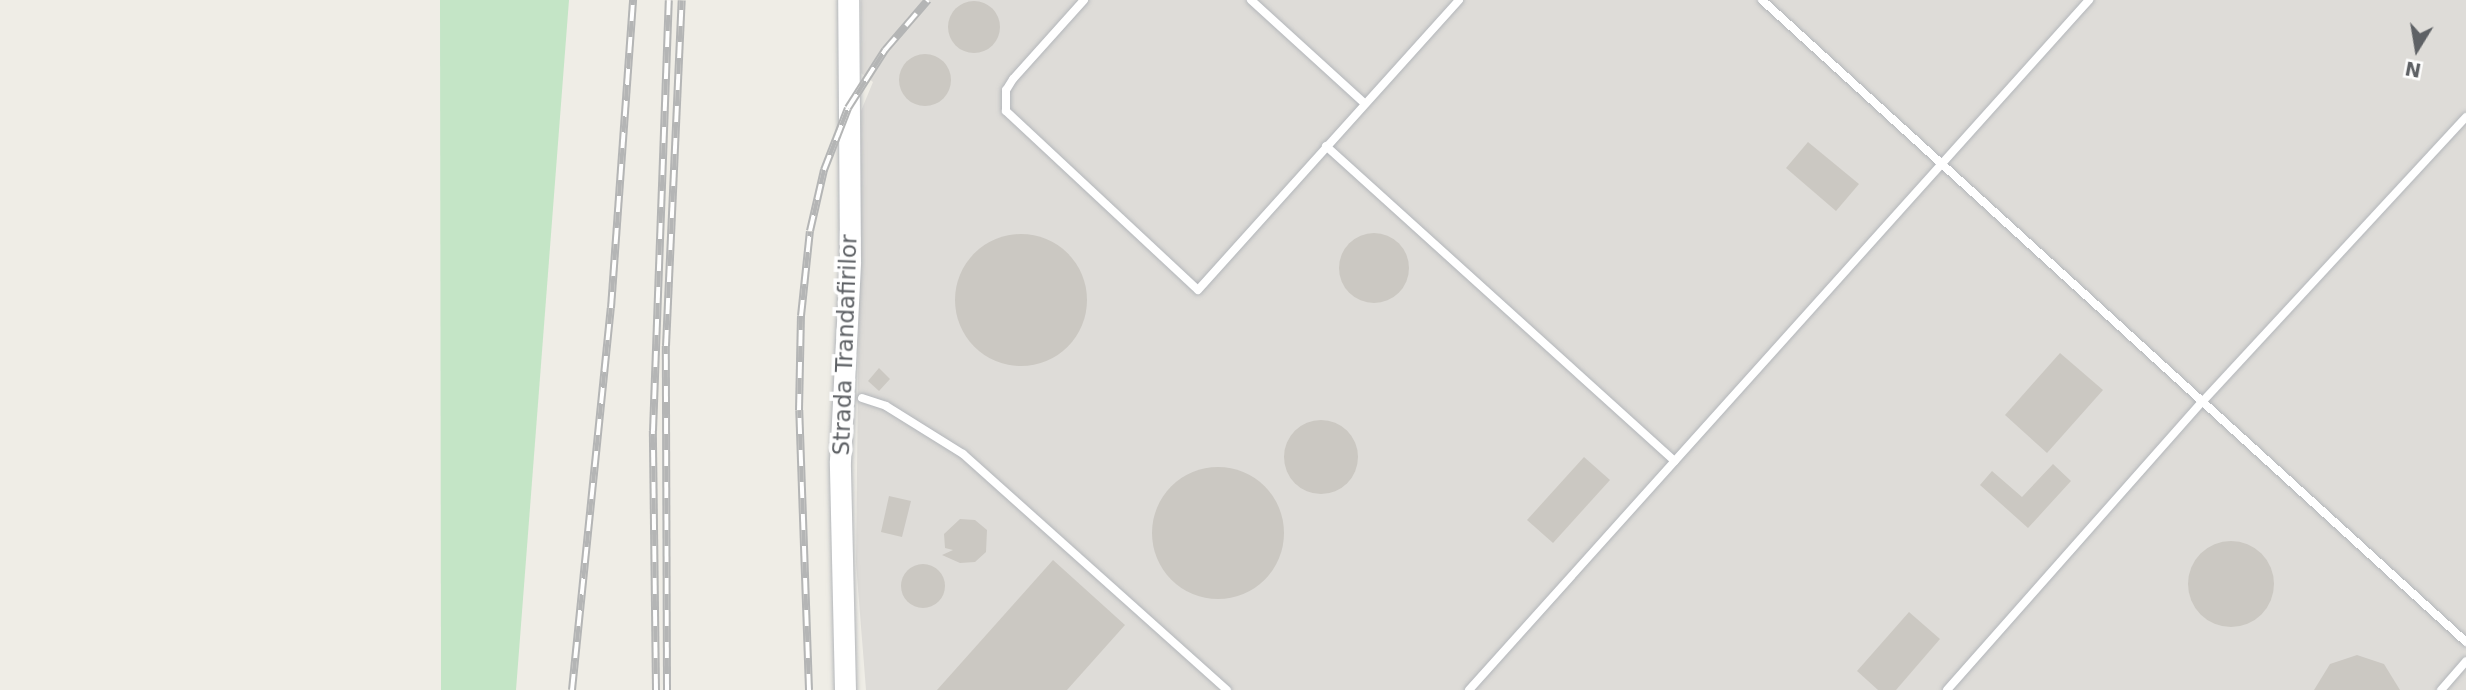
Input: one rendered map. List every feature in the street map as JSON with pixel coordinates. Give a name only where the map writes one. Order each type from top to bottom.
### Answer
[{"type":"main road","name":"Strada Trandafirilor","points":[[845,690],[840,461],[850,261],[848,0]]},
{"type":"lane","points":[[1084,0],[1013,79],[1006,90],[1006,111],[1198,290],[1459,0]]},
{"type":"lane","points":[[1251,0],[1364,103]]},
{"type":"lane","points":[[1762,0],[2466,642]]},
{"type":"lane","points":[[1469,690],[2089,0]]},
{"type":"lane","points":[[1947,690],[2203,401],[2466,117]]},
{"type":"lane","points":[[1326,146],[1675,461]]},
{"type":"lane","points":[[862,398],[886,406],[963,454],[1227,690]]},
{"type":"lane","points":[[2441,690],[2466,661]]},
{"type":"shaded area","points":[[861,0],[2466,0],[2466,690],[866,690],[856,563],[861,111],[873,82],[861,73]]},
{"type":"green space","points":[[440,0],[569,0],[516,690],[441,690]]},
{"type":"building","points":[[974,1],[984,3],[992,9],[998,17],[998,37],[992,45],[984,51],[974,53],[964,51],[956,45],[950,37],[948,27],[950,17],[956,9],[964,3]]},
{"type":"building","points":[[925,54],[935,56],[943,62],[949,70],[949,90],[943,98],[935,104],[925,106],[915,104],[907,98],[901,90],[899,80],[901,70],[907,62],[915,56]]},
{"type":"building","points":[[1808,142],[1859,184],[1836,211],[1786,168]]},
{"type":"building","points":[[1374,233],[1399,243],[1409,268],[1399,293],[1374,303],[1349,293],[1339,268],[1349,243]]},
{"type":"building","points":[[1021,234],[1046,239],[1058,245],[1076,263],[1082,275],[1087,300],[1082,325],[1076,337],[1058,355],[1046,361],[1021,366],[996,361],[984,355],[966,337],[960,325],[955,300],[960,275],[966,263],[984,245],[996,239]]},
{"type":"building","points":[[2060,353],[2103,390],[2047,453],[2005,415]]},
{"type":"building","points":[[879,368],[890,379],[879,391],[868,381]]},
{"type":"building","points":[[1321,420],[1342,426],[1352,436],[1358,457],[1352,478],[1342,488],[1321,494],[1300,488],[1290,478],[1284,457],[1290,436],[1300,426]]},
{"type":"building","points":[[1584,457],[1610,480],[1553,543],[1527,520]]},
{"type":"building","points":[[2053,464],[2071,481],[2028,528],[1980,485],[1992,471],[2022,497]]},
{"type":"building","points":[[1218,467],[1243,472],[1255,478],[1273,496],[1279,508],[1284,533],[1279,558],[1273,570],[1255,588],[1243,594],[1218,599],[1193,594],[1181,588],[1163,570],[1157,558],[1152,533],[1157,508],[1163,496],[1181,478],[1193,472]]},
{"type":"building","points":[[889,496],[911,501],[902,537],[881,532]]},
{"type":"building","points":[[960,519],[975,520],[987,530],[986,552],[975,562],[960,563],[942,555],[953,550],[945,548],[944,534]]},
{"type":"building","points":[[2231,541],[2255,548],[2267,560],[2274,584],[2267,608],[2255,620],[2231,627],[2207,620],[2195,608],[2188,584],[2195,560],[2207,548]]},
{"type":"building","points":[[1053,560],[1125,625],[1067,690],[937,690]]},
{"type":"building","points":[[923,564],[932,565],[939,570],[944,577],[944,595],[939,602],[932,607],[923,608],[914,607],[907,602],[902,595],[901,586],[902,577],[907,570],[914,565]]},
{"type":"building","points":[[1909,612],[1940,639],[1896,690],[1878,690],[1857,671]]},
{"type":"building","points":[[2357,655],[2384,664],[2400,690],[2314,690],[2330,664]]},
{"type":"railway","points":[[572,690],[611,308],[633,0]]},
{"type":"railway","points":[[656,690],[653,431],[669,0]]},
{"type":"railway","points":[[667,690],[666,346],[682,0]]},
{"type":"railway","points":[[809,690],[799,410],[801,316],[810,231],[824,170],[848,108],[885,50],[928,0]]}]
